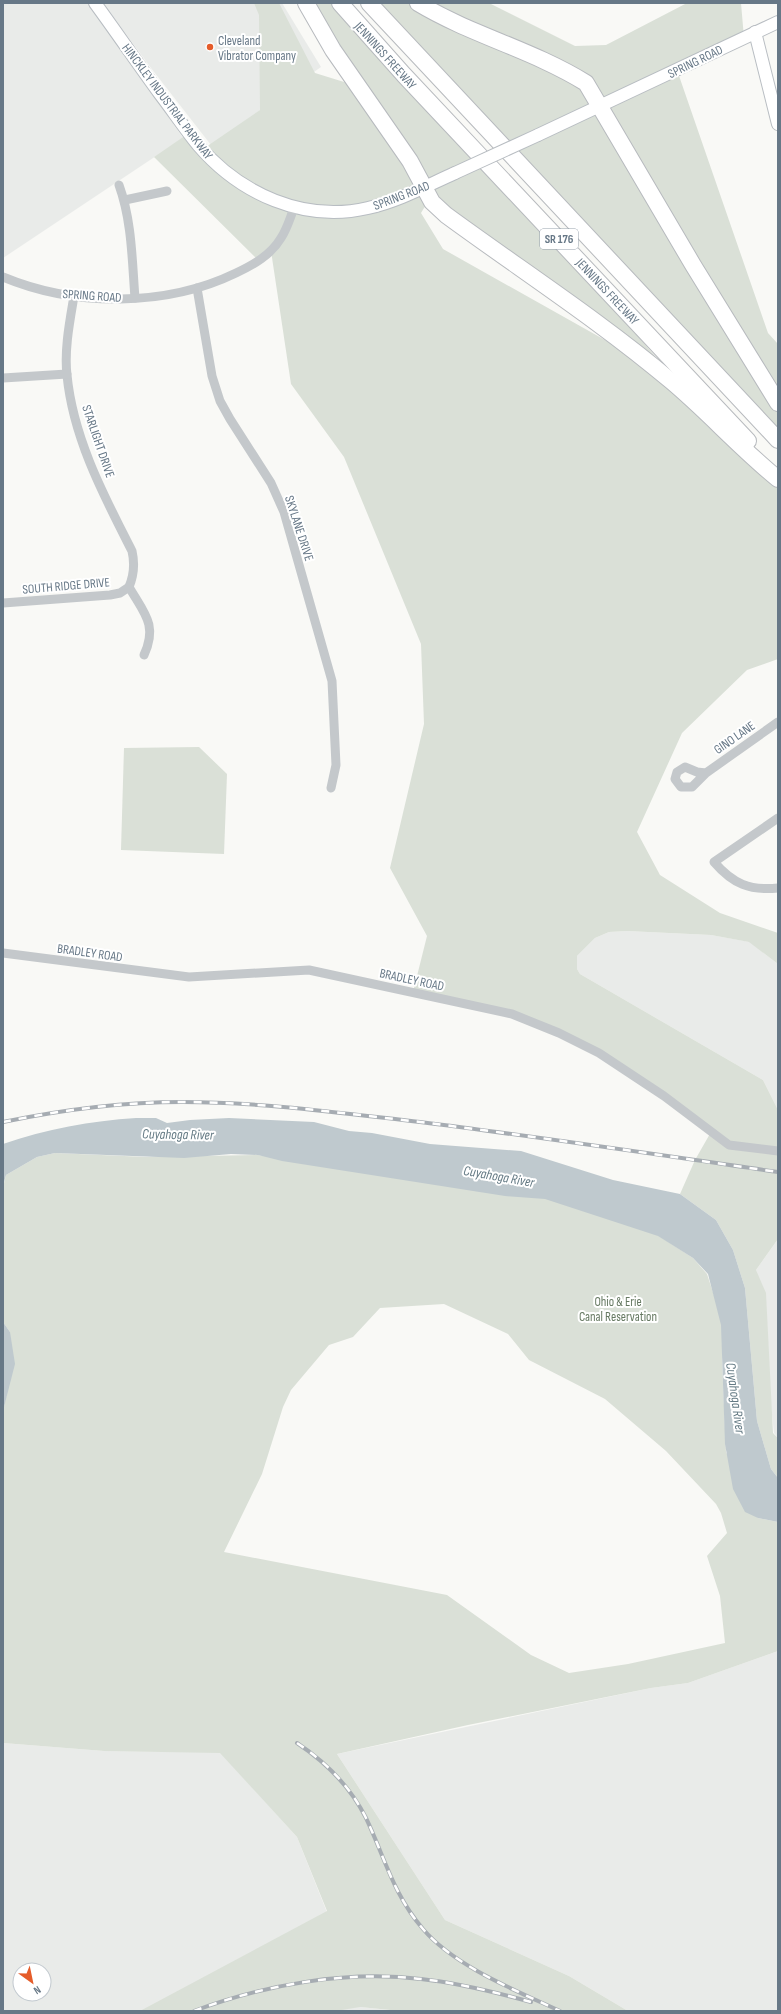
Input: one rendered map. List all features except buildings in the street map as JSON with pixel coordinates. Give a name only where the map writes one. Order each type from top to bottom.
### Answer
[{"type":"highway","points":[[306,3],[333,50],[410,162],[432,202],[446,215],[605,330],[670,380],[740,447],[778,479]]},
{"type":"highway","name":"JENNINGS FREEWAY","points":[[340,3],[404,75],[778,474]]},
{"type":"highway","name":"JENNINGS FREEWAY","points":[[369,3],[404,43],[778,440]]},
{"type":"highway","points":[[418,3],[473,32],[568,72],[586,83],[693,265],[778,403]]},
{"type":"street","name":"HINCKLEY INDUSTRIAL PARKWAY","points":[[95,3],[186,128],[215,162],[250,189],[294,208]]},
{"type":"street","name":"SPRING ROAD","points":[[3,277],[30,286],[74,296],[135,298],[197,288],[226,278],[259,261],[281,239],[294,208],[336,211],[367,208],[390,202],[538,135],[778,22]]},
{"type":"street","points":[[755,32],[778,124]]},
{"type":"street","points":[[119,185],[125,200],[129,224],[135,298]]},
{"type":"street","points":[[125,200],[166,191]]},
{"type":"street","name":"SKYLANE DRIVE","points":[[197,288],[212,376],[220,400],[230,419],[271,483],[284,512],[332,681],[336,765],[331,788]]},
{"type":"street","name":"STARLIGHT DRIVE","points":[[74,296],[69,326],[66,374],[76,420],[90,464],[132,551],[135,561],[133,577],[129,587]]},
{"type":"street","points":[[3,378],[66,374]]},
{"type":"street","points":[[129,587],[150,623],[151,635],[144,655]]},
{"type":"street","name":"SOUTH RIDGE DRIVE","points":[[3,603],[110,595],[120,593],[129,587]]},
{"type":"street","name":"GINO LANE","points":[[706,773],[778,722]]},
{"type":"street","points":[[778,818],[714,862],[722,872],[743,886],[761,889],[778,888]]},
{"type":"street","name":"BRADLEY ROAD","points":[[3,953],[188,977],[309,970],[512,1014],[560,1033],[599,1053],[664,1096],[729,1145],[778,1151]]},
{"type":"shaded area","points":[[3,3],[89,3],[183,138],[3,258]]},
{"type":"shaded area","points":[[103,3],[282,3],[321,67],[211,145]]},
{"type":"shaded area","points":[[627,931],[711,935],[750,942],[778,964],[778,1110],[763,1080],[580,974],[577,969],[577,956],[595,938],[609,932]]},
{"type":"shaded area","points":[[778,1239],[778,1438],[774,1433],[756,1270]]},
{"type":"shaded area","points":[[778,1651],[778,2011],[628,2011],[569,1976],[445,1920],[337,1754],[651,1688],[688,1683]]},
{"type":"shaded area","points":[[3,1743],[104,1751],[220,1752],[297,1837],[336,1935],[360,2007],[400,2011],[3,2011]]},
{"type":"green space","points":[[254,3],[279,3],[315,73],[357,86],[311,3],[340,3],[509,186],[660,362],[430,198],[421,213],[443,249],[653,367],[778,479],[778,659],[747,670],[682,733],[637,832],[660,875],[720,913],[778,933],[778,964],[749,942],[711,935],[627,931],[609,932],[595,938],[577,956],[577,969],[580,974],[763,1080],[778,1110],[778,1239],[756,1270],[766,1293],[773,1433],[778,1438],[778,1478],[771,1469],[757,1421],[745,1288],[733,1250],[716,1220],[680,1194],[695,1160],[711,1132],[599,1053],[512,1014],[413,992],[427,936],[390,868],[424,724],[421,644],[344,457],[291,384],[271,251],[259,261],[154,157],[189,133],[203,149],[260,110],[259,15]]},
{"type":"green space","points":[[369,3],[489,3],[575,46],[606,45],[687,3],[741,3],[744,38],[677,70],[768,333],[778,344],[778,440]]},
{"type":"green space","points":[[199,747],[227,774],[224,854],[121,850],[124,748]]},
{"type":"green space","name":"Ohio & Erie Canal Reservation","points":[[55,1153],[147,1157],[258,1155],[544,1193],[639,1223],[693,1258],[707,1274],[725,1329],[722,1360],[726,1452],[758,1518],[778,1522],[778,1651],[688,1683],[651,1688],[468,1725],[337,1754],[445,1920],[569,1976],[628,2011],[400,2011],[360,2007],[336,2011],[140,2011],[327,1911],[297,1837],[220,1753],[104,1751],[3,1743],[3,1411],[9,1384],[10,1332],[3,1322],[3,1187],[6,1175],[37,1157]],"holes":[[[444,1304],[508,1334],[529,1360],[605,1399],[666,1451],[716,1504],[721,1513],[727,1533],[707,1556],[720,1596],[725,1643],[628,1664],[569,1673],[531,1655],[447,1595],[224,1552],[262,1474],[283,1407],[291,1390],[329,1345],[353,1337],[380,1308]]]},
{"type":"water","name":"Cuyahoga River","points":[[136,1118],[156,1118],[167,1123],[229,1118],[314,1122],[349,1131],[372,1133],[430,1144],[521,1151],[613,1180],[680,1194],[716,1220],[733,1250],[745,1288],[757,1421],[771,1469],[778,1478],[778,1522],[758,1518],[745,1512],[733,1489],[725,1444],[721,1325],[708,1274],[693,1258],[658,1236],[545,1199],[505,1196],[282,1161],[258,1155],[231,1154],[184,1158],[55,1153],[37,1157],[6,1175],[3,1186],[3,1144],[69,1126]]},
{"type":"water","points":[[3,1322],[10,1332],[15,1364],[3,1411]]},
{"type":"railway","points":[[3,1122],[70,1110],[115,1105],[160,1102],[212,1102],[301,1109],[420,1122],[778,1172]]},
{"type":"railway","points":[[297,1743],[328,1767],[345,1785],[360,1806],[404,1903],[423,1929],[451,1955],[469,1966],[506,1986],[560,2011]]},
{"type":"railway","points":[[194,2011],[248,1994],[277,1987],[335,1978],[364,1977],[393,1977],[449,1983],[476,1988],[531,2002]]},
{"type":"place","name":"Cleveland Vibrator Company","points":[[210,47]]}]
